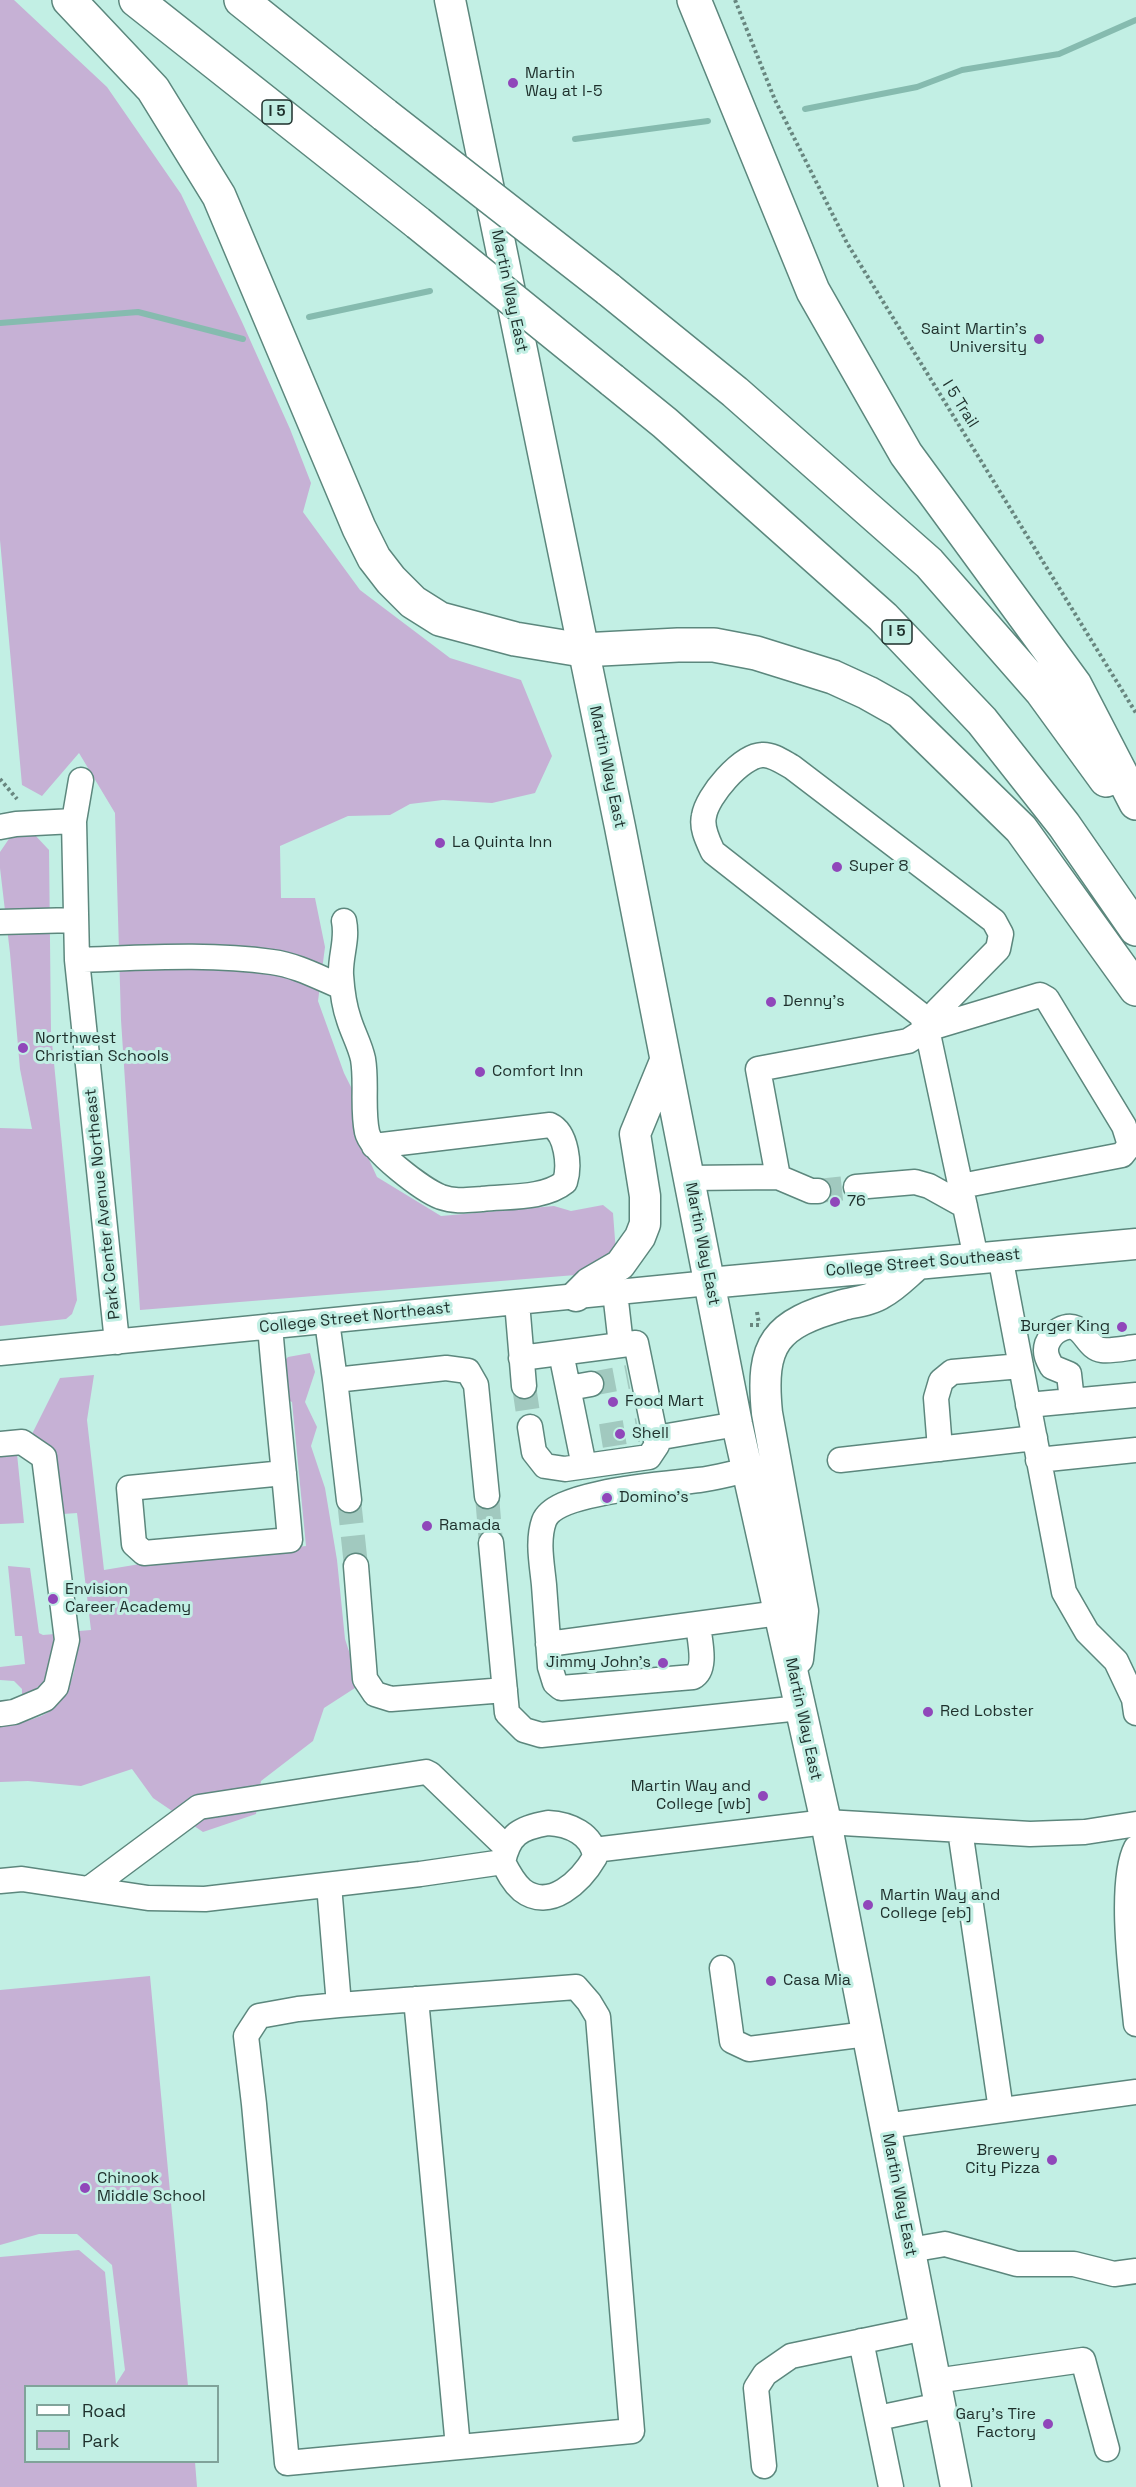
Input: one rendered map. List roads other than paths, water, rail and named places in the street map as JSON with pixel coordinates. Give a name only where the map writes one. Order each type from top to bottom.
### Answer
[{"type":"highway","points":[[69,0],[153,89],[219,196],[358,528],[374,558],[391,580],[413,602],[440,619],[515,639],[582,650],[714,645],[756,653],[833,677],[868,693],[900,711],[1021,829],[1136,989]]},
{"type":"highway","name":"I 5","points":[[136,0],[418,223],[665,423],[883,617],[982,721],[1064,825],[1136,929]]},
{"type":"highway","points":[[241,0],[735,392],[929,563],[1042,692],[1136,820]]},
{"type":"highway","points":[[694,0],[813,291],[906,454],[1076,685],[1136,803]]},
{"type":"main road","name":"Martin Way East","points":[[450,0],[620,828],[737,1424],[825,1822],[956,2487]]},
{"type":"main road","points":[[576,1296],[589,1283],[620,1265],[640,1237],[645,1224],[645,1196],[635,1134],[665,1061]]},
{"type":"main road","name":"College Street Southeast","points":[[709,1282],[1136,1244]]},
{"type":"main road","points":[[798,1697],[803,1611],[767,1413],[766,1362],[776,1338],[804,1317],[881,1294],[918,1264]]},
{"type":"street","points":[[927,1029],[937,1011],[998,949],[1001,934],[994,921],[792,767],[772,757],[761,755],[737,766],[708,803],[703,818],[706,838],[713,852],[921,1015],[927,1029],[963,1196],[988,1257],[1021,1366],[1064,1592],[1087,1632],[1116,1660],[1134,1699],[1136,1713]]},
{"type":"street","name":"Park Center Avenue Northeast","points":[[81,780],[74,821],[77,960],[117,1342]]},
{"type":"street","points":[[0,827],[74,821]]},
{"type":"street","points":[[0,922],[76,920]]},
{"type":"street","points":[[344,921],[346,932],[340,964],[342,987],[349,1020],[363,1060],[367,1131],[374,1146],[430,1191],[457,1202],[548,1191],[565,1182],[568,1174],[562,1136],[557,1128],[550,1125],[374,1146]]},
{"type":"street","points":[[77,960],[193,957],[274,962],[342,987]]},
{"type":"street","points":[[778,1177],[758,1069],[908,1041],[927,1029],[1040,995],[1047,999],[1124,1126],[1130,1145],[1122,1155],[963,1196],[915,1182],[856,1187]]},
{"type":"street","points":[[689,1178],[778,1177],[811,1191],[818,1191]]},
{"type":"street","name":"College Street Northeast","points":[[0,1353],[709,1282]]},
{"type":"street","points":[[615,1292],[621,1345]]},
{"type":"street","points":[[517,1302],[524,1386]]},
{"type":"street","points":[[327,1321],[349,1500]]},
{"type":"street","points":[[270,1326],[284,1473],[290,1540],[144,1553],[134,1544],[129,1488],[284,1473]]},
{"type":"street","points":[[1072,1401],[1069,1374],[1052,1367],[1046,1352],[1047,1342],[1056,1331],[1071,1327],[1077,1329],[1092,1346],[1103,1350],[1136,1347]]},
{"type":"street","points":[[521,1358],[636,1343],[635,1376],[649,1431],[657,1445],[649,1457],[565,1469],[545,1466],[534,1452],[530,1427]]},
{"type":"street","points":[[561,1353],[580,1386],[590,1438],[584,1466]]},
{"type":"street","points":[[940,1449],[936,1398],[940,1381],[952,1372],[1021,1366]]},
{"type":"street","points":[[335,1380],[446,1368],[468,1371],[476,1385],[487,1497]]},
{"type":"street","points":[[1028,1405],[1136,1395]]},
{"type":"street","points":[[649,1431],[737,1424]]},
{"type":"street","points":[[0,1444],[22,1442],[44,1457],[67,1640],[56,1687],[45,1699],[14,1712],[0,1714]]},
{"type":"street","points":[[840,1460],[940,1449],[1136,1450]]},
{"type":"street","points":[[698,1624],[701,1665],[697,1675],[693,1677],[561,1688],[552,1677],[548,1644],[540,1545],[545,1519],[550,1511],[558,1506],[621,1489],[700,1480],[748,1470]]},
{"type":"street","points":[[491,1543],[507,1713],[524,1730],[541,1735],[798,1697]]},
{"type":"street","points":[[356,1566],[365,1679],[375,1694],[391,1699],[505,1690]]},
{"type":"street","points":[[548,1644],[780,1613]]},
{"type":"street","points":[[90,1888],[199,1807],[426,1772],[447,1789],[504,1855],[513,1881],[523,1891],[542,1897],[565,1890],[577,1882],[595,1857],[591,1842],[572,1827],[560,1824],[536,1825],[523,1830],[512,1837],[504,1855]]},
{"type":"street","points":[[594,1850],[825,1822],[1030,1834],[1074,1833],[1136,1824]]},
{"type":"street","points":[[960,1830],[1001,2110]]},
{"type":"street","points":[[1136,1848],[1132,1857],[1127,1905],[1136,2024]]},
{"type":"street","points":[[0,1881],[22,1879],[148,1898],[205,1899],[329,1885],[504,1855]]},
{"type":"street","points":[[329,1885],[339,2005]]},
{"type":"street","points":[[722,1968],[732,2041],[749,2049],[867,2034]]},
{"type":"street","points":[[576,1987],[598,2017],[632,2431],[287,2463],[246,2036],[259,2016],[298,2008],[416,1999],[576,1987]]},
{"type":"street","points":[[416,1999],[458,2447]]},
{"type":"street","points":[[885,2126],[1136,2092]]},
{"type":"street","points":[[910,2250],[945,2244],[1017,2264],[1074,2264],[1114,2274],[1136,2271]]},
{"type":"street","points":[[764,2466],[756,2388],[765,2374],[791,2356],[925,2328]]},
{"type":"street","points":[[861,2341],[891,2487]]},
{"type":"street","points":[[878,2418],[938,2393],[1083,2360],[1107,2449]]},
{"type":"waterway","points":[[805,109],[917,87],[962,70],[1059,54],[1136,20]]},
{"type":"waterway","points":[[575,139],[708,121]]},
{"type":"waterway","points":[[309,317],[430,291]]},
{"type":"waterway","points":[[0,323],[138,312],[243,339]]},
{"type":"tunnel","points":[[818,1191],[856,1187]]},
{"type":"tunnel","points":[[591,1384],[628,1377]]},
{"type":"tunnel","points":[[524,1386],[530,1427]]},
{"type":"tunnel","points":[[601,1436],[638,1430]]},
{"type":"tunnel","points":[[487,1496],[491,1543]]},
{"type":"tunnel","points":[[349,1500],[356,1566]]},
{"type":"place","name":"Martin Way at I-5","points":[[513,83]]},
{"type":"place","name":"Saint Martin's University","points":[[1039,339]]},
{"type":"place","name":"La Quinta Inn","points":[[440,843]]},
{"type":"place","name":"Super 8","points":[[837,867]]},
{"type":"place","name":"Denny's","points":[[771,1002]]},
{"type":"place","name":"Northwest Christian Schools","points":[[23,1048]]},
{"type":"place","name":"Comfort Inn","points":[[480,1072]]},
{"type":"place","name":"76","points":[[835,1202]]},
{"type":"place","name":"Burger King","points":[[1122,1327]]},
{"type":"place","name":"Food Mart","points":[[613,1402]]},
{"type":"place","name":"Shell","points":[[620,1434]]},
{"type":"place","name":"Domino's","points":[[607,1498]]},
{"type":"place","name":"Ramada","points":[[427,1526]]},
{"type":"place","name":"Envision Career Academy","points":[[53,1599]]},
{"type":"place","name":"Jimmy John's","points":[[663,1663]]},
{"type":"place","name":"Red Lobster","points":[[928,1712]]},
{"type":"place","name":"Martin Way and College [wb]","points":[[763,1796]]},
{"type":"place","name":"Martin Way and College [eb]","points":[[868,1905]]},
{"type":"place","name":"Casa Mia","points":[[771,1981]]},
{"type":"place","name":"Brewery City Pizza","points":[[1052,2160]]},
{"type":"place","name":"Chinook Middle School","points":[[85,2188]]},
{"type":"place","name":"Gary's Tire Factory","points":[[1048,2424]]}]
